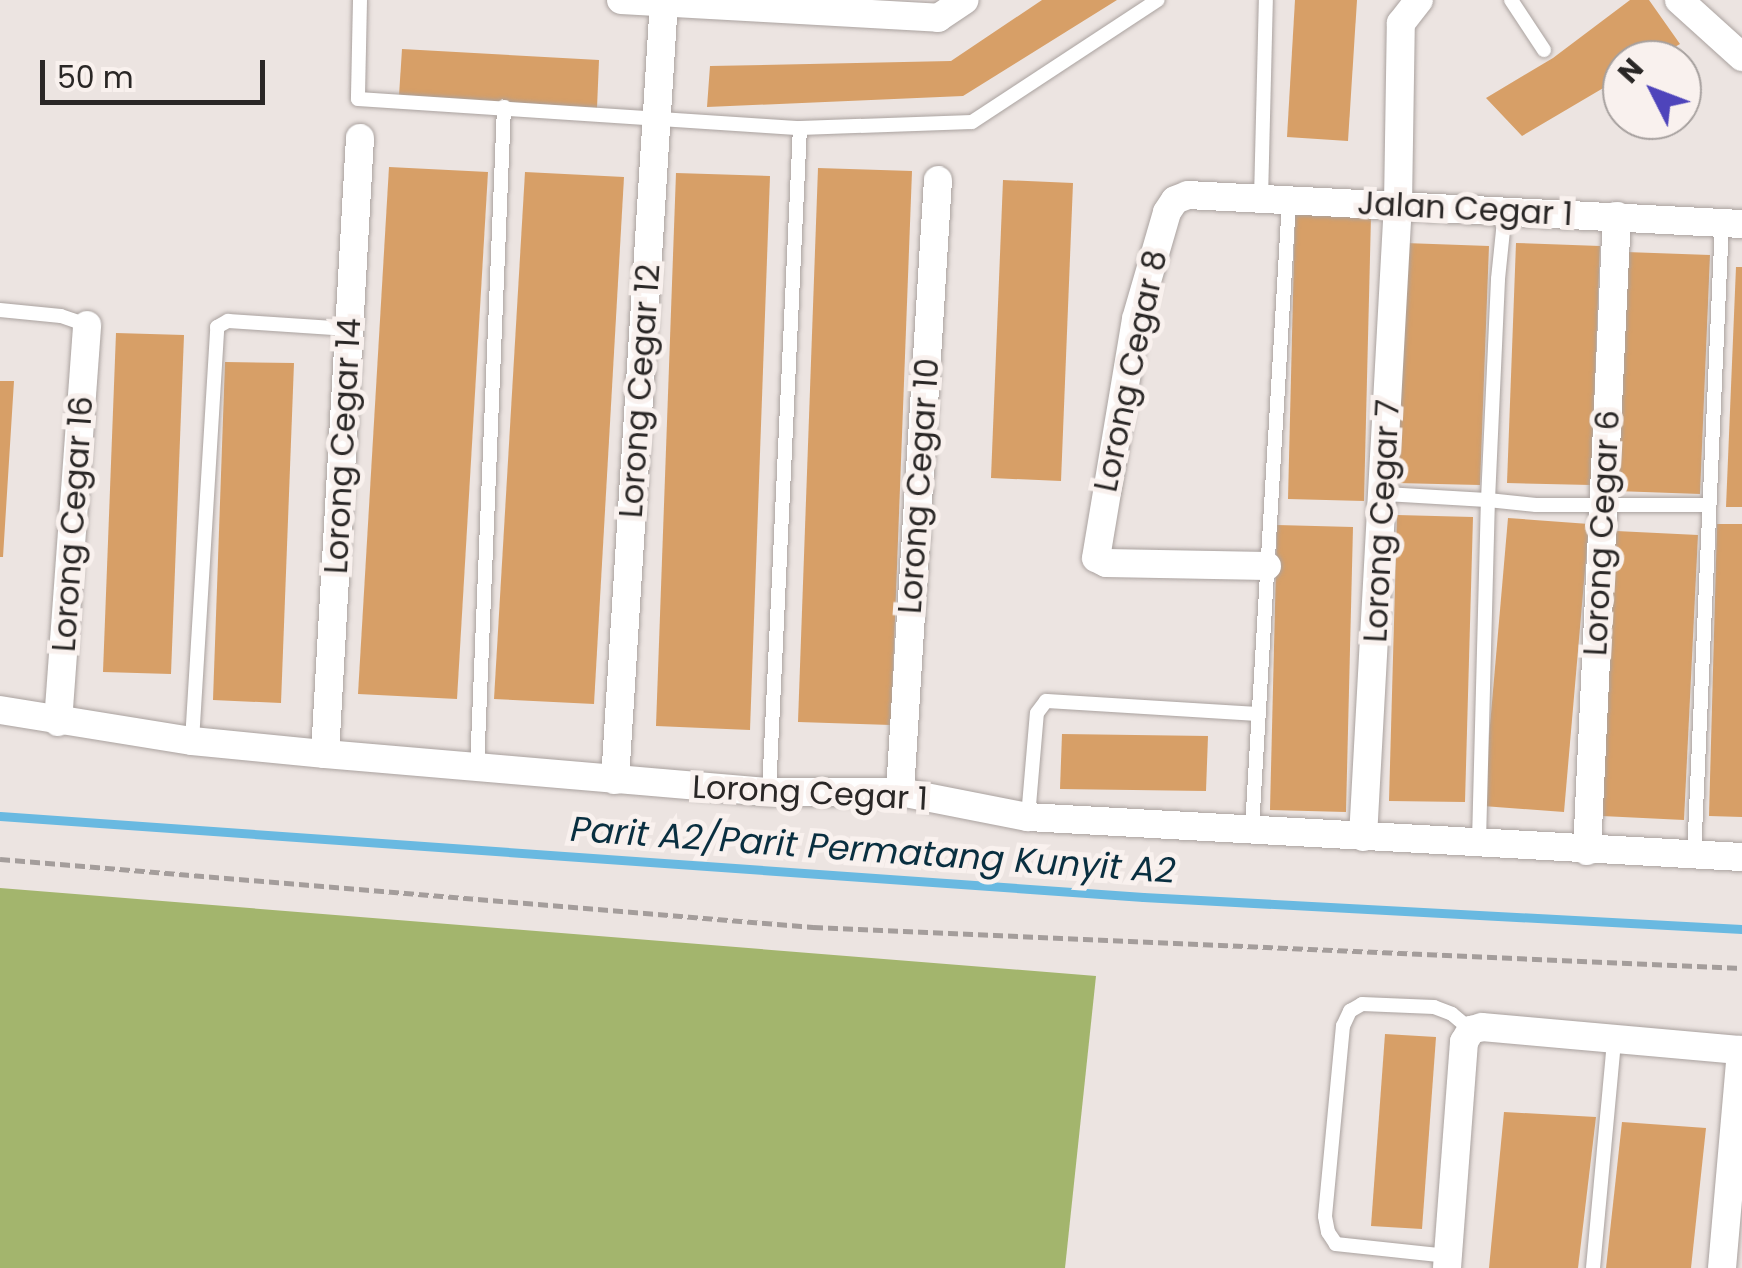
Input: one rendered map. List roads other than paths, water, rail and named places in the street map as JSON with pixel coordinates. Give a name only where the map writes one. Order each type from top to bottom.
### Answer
[{"type":"street","points":[[621,0],[901,8],[938,18],[965,0]]},
{"type":"street","name":"Lorong Cegar 7","points":[[1363,837],[1398,204],[1401,22],[1419,0]]},
{"type":"street","points":[[1679,0],[1742,57]]},
{"type":"street","name":"Lorong Cegar 12","points":[[615,780],[664,2]]},
{"type":"street","name":"Lorong Cegar 14","points":[[325,754],[360,138]]},
{"type":"street","name":"Lorong Cegar 10","points":[[900,792],[938,180]]},
{"type":"street","name":"Jalan Cegar 1","points":[[1188,195],[1732,224]]},
{"type":"street","name":"Lorong Cegar 8","points":[[1188,195],[1175,200],[1167,212],[1136,319],[1096,558],[1106,563],[1268,566]]},
{"type":"street","name":"Lorong Cegar 6","points":[[1587,851],[1617,216]]},
{"type":"street","name":"Lorong Cegar 16","points":[[58,722],[88,326]]},
{"type":"street","name":"Lorong Cegar 1","points":[[0,710],[192,742],[770,792],[900,792],[1028,817],[1742,857]]},
{"type":"street","points":[[1448,1262],[1464,1042],[1471,1030],[1482,1028],[1741,1050],[1722,1268]]},
{"type":"lane","points":[[360,0],[358,99],[800,128],[972,122],[1158,0]]},
{"type":"lane","points":[[1252,828],[1268,566],[1275,200],[1266,0]]},
{"type":"lane","points":[[1511,0],[1544,50]]},
{"type":"lane","points":[[477,768],[504,108]]},
{"type":"lane","points":[[770,792],[800,128]]},
{"type":"lane","points":[[1479,841],[1488,500],[1505,211]]},
{"type":"lane","points":[[1694,856],[1706,506],[1732,224]]},
{"type":"lane","points":[[0,310],[61,316],[88,326]]},
{"type":"lane","points":[[192,742],[217,327],[228,322],[349,329]]},
{"type":"lane","points":[[1384,494],[1706,506]]},
{"type":"lane","points":[[1028,817],[1037,714],[1046,701],[1259,714]]},
{"type":"lane","points":[[1448,1262],[1336,1244],[1328,1232],[1325,1216],[1342,1026],[1350,1012],[1362,1004],[1434,1007],[1452,1014],[1471,1030]]},
{"type":"lane","points":[[1592,1268],[1614,1041]]},
{"type":"waterway","name":"Parit A2/Parit Permatang Kunyit A2","points":[[0,816],[1143,897],[1742,929]]}]
